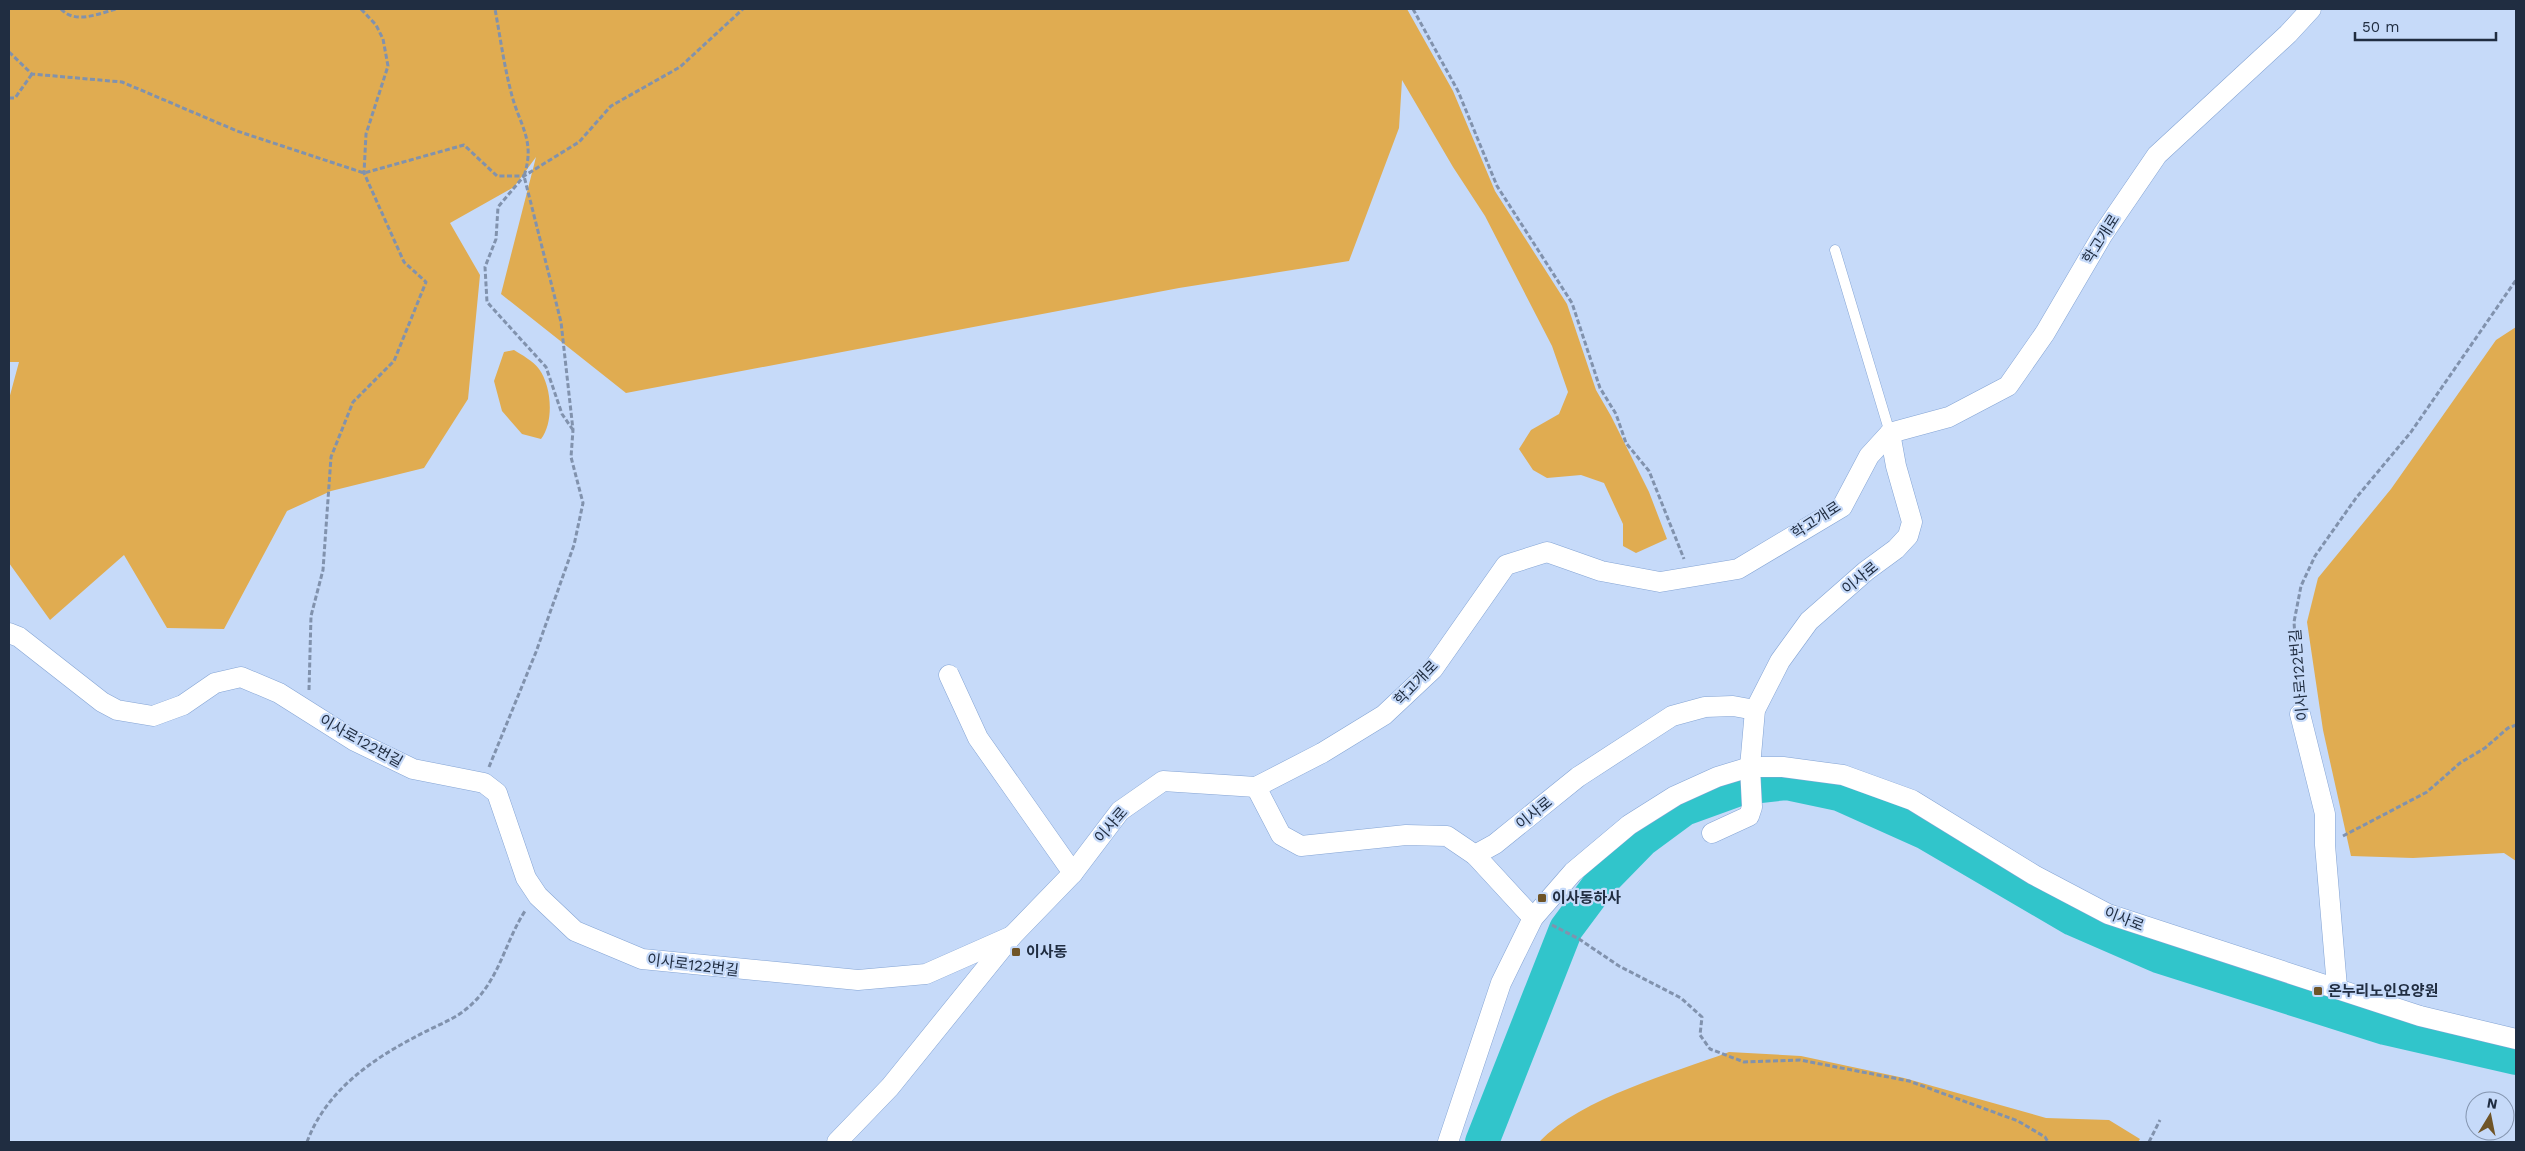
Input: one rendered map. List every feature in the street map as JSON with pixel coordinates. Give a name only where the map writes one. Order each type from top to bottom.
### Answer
[{"type":"street","name":"학고개로","points":[[1256,787],[1322,753],[1384,715],[1433,669],[1506,565],[1547,552],[1601,571],[1660,582],[1738,569],[1842,507],[1869,456],[1890,433],[1949,417],[2008,386],[2045,334],[2102,234],[2157,155],[2288,34],[2311,9]]},
{"type":"street","name":"이사로","points":[[1750,770],[1755,710],[1780,661],[1809,620],[1866,571],[1896,549],[1908,536],[1912,522],[1896,466],[1890,433]]},
{"type":"street","name":"이사로122번길","points":[[9,632],[20,637],[94,697],[116,710],[153,716],[183,705],[215,683],[241,677],[279,693],[355,741],[413,769],[484,783],[497,793],[526,878],[538,896],[575,931],[642,959],[753,972],[858,980],[926,974],[1012,936]]},
{"type":"street","points":[[949,676],[978,738],[1073,873]]},
{"type":"street","name":"이사로","points":[[1475,856],[1495,844],[1578,777],[1672,716],[1705,707],[1733,706],[1755,710]]},
{"type":"street","name":"이사로122번길","points":[[2300,714],[2325,814],[2325,845],[2336,987]]},
{"type":"street","name":"이사로","points":[[1448,1142],[1501,983],[1539,920],[1573,872],[1629,824],[1675,796],[1718,777],[1750,770],[1783,767],[1843,775],[1912,800],[2034,875],[2108,914],[2420,1016],[2516,1039]]},
{"type":"street","points":[[1712,833],[1749,816],[1752,807],[1750,770]]},
{"type":"street","name":"이사로","points":[[837,1142],[890,1087],[1012,936],[1073,873],[1120,811],[1163,781],[1256,787]]},
{"type":"street","points":[[1256,787],[1281,835],[1301,846],[1406,835],[1447,836],[1475,856],[1539,920]]},
{"type":"lane","points":[[1835,250],[1890,433]]},
{"type":"path","points":[[62,9],[72,17],[78,18],[117,9]]},
{"type":"path","points":[[309,711],[311,616],[323,570],[330,457],[353,402],[394,362],[426,282],[404,262],[364,173],[366,134],[388,66],[383,39],[376,25],[360,9]]},
{"type":"path","points":[[484,783],[536,652],[574,545],[583,503],[571,457],[573,430],[561,322],[524,176],[529,161],[526,129],[511,93],[495,9]]},
{"type":"path","points":[[573,430],[562,414],[546,368],[487,302],[485,267],[496,239],[498,206],[524,176],[578,142],[611,106],[680,67],[743,9]]},
{"type":"path","points":[[1413,9],[1458,91],[1497,186],[1572,303],[1600,388],[1616,414],[1626,443],[1650,471],[1692,577]]},
{"type":"path","points":[[9,52],[32,74],[122,82],[237,131],[364,173],[464,145],[497,176],[524,176]]},
{"type":"path","points":[[9,98],[15,98],[32,74]]},
{"type":"path","name":"이사로122번길","points":[[2300,714],[2294,622],[2301,586],[2315,556],[2356,498],[2411,432],[2516,280]]},
{"type":"path","points":[[2325,845],[2427,792],[2460,763],[2485,748],[2508,728],[2516,725]]},
{"type":"path","points":[[307,1142],[312,1130],[336,1095],[360,1070],[401,1044],[461,1013],[488,987],[502,963],[512,934],[525,912],[538,896]]},
{"type":"path","points":[[1539,920],[1579,939],[1620,966],[1681,998],[1702,1017],[1700,1036],[1710,1049],[1744,1062],[1800,1060],[1908,1081],[2018,1122],[2045,1137],[2048,1142]]},
{"type":"path","points":[[2150,1142],[2160,1120]]},
{"type":"shaded area","points":[[9,9],[1407,9],[1453,91],[1495,191],[1567,304],[1596,390],[1649,492],[1667,539],[1636,553],[1623,546],[1623,524],[1604,483],[1581,475],[1547,478],[1533,470],[1519,449],[1531,430],[1559,414],[1568,392],[1552,346],[1485,216],[1453,167],[1402,80],[1399,128],[1349,261],[1179,288],[626,393],[501,294],[536,157],[514,187],[450,223],[480,275],[468,399],[424,468],[331,491],[287,511],[224,629],[167,628],[124,555],[50,620],[9,563],[9,399],[19,362],[9,362]]},
{"type":"shaded area","points":[[2516,327],[2516,861],[2504,853],[2413,858],[2351,856],[2323,730],[2307,622],[2318,578],[2391,489],[2496,340]]},
{"type":"shaded area","points":[[514,350],[537,366],[547,385],[550,414],[541,439],[522,434],[502,411],[494,381],[504,352]]},
{"type":"shaded area","points":[[1729,1052],[1801,1056],[1904,1078],[2046,1118],[2109,1120],[2140,1139],[2138,1142],[1539,1142],[1557,1126],[1603,1100],[1655,1078]]},
{"type":"waterway","points":[[1482,1142],[1566,929],[1601,882],[1642,840],[1684,809],[1742,788],[1787,783],[1839,794],[1926,833],[2073,919],[2158,956],[2385,1028],[2516,1058]]},
{"type":"place","name":"이사동하사","points":[[1542,898]]},
{"type":"place","name":"이사동","points":[[1016,952]]},
{"type":"place","name":"온누리노인요양원","points":[[2318,991]]}]
